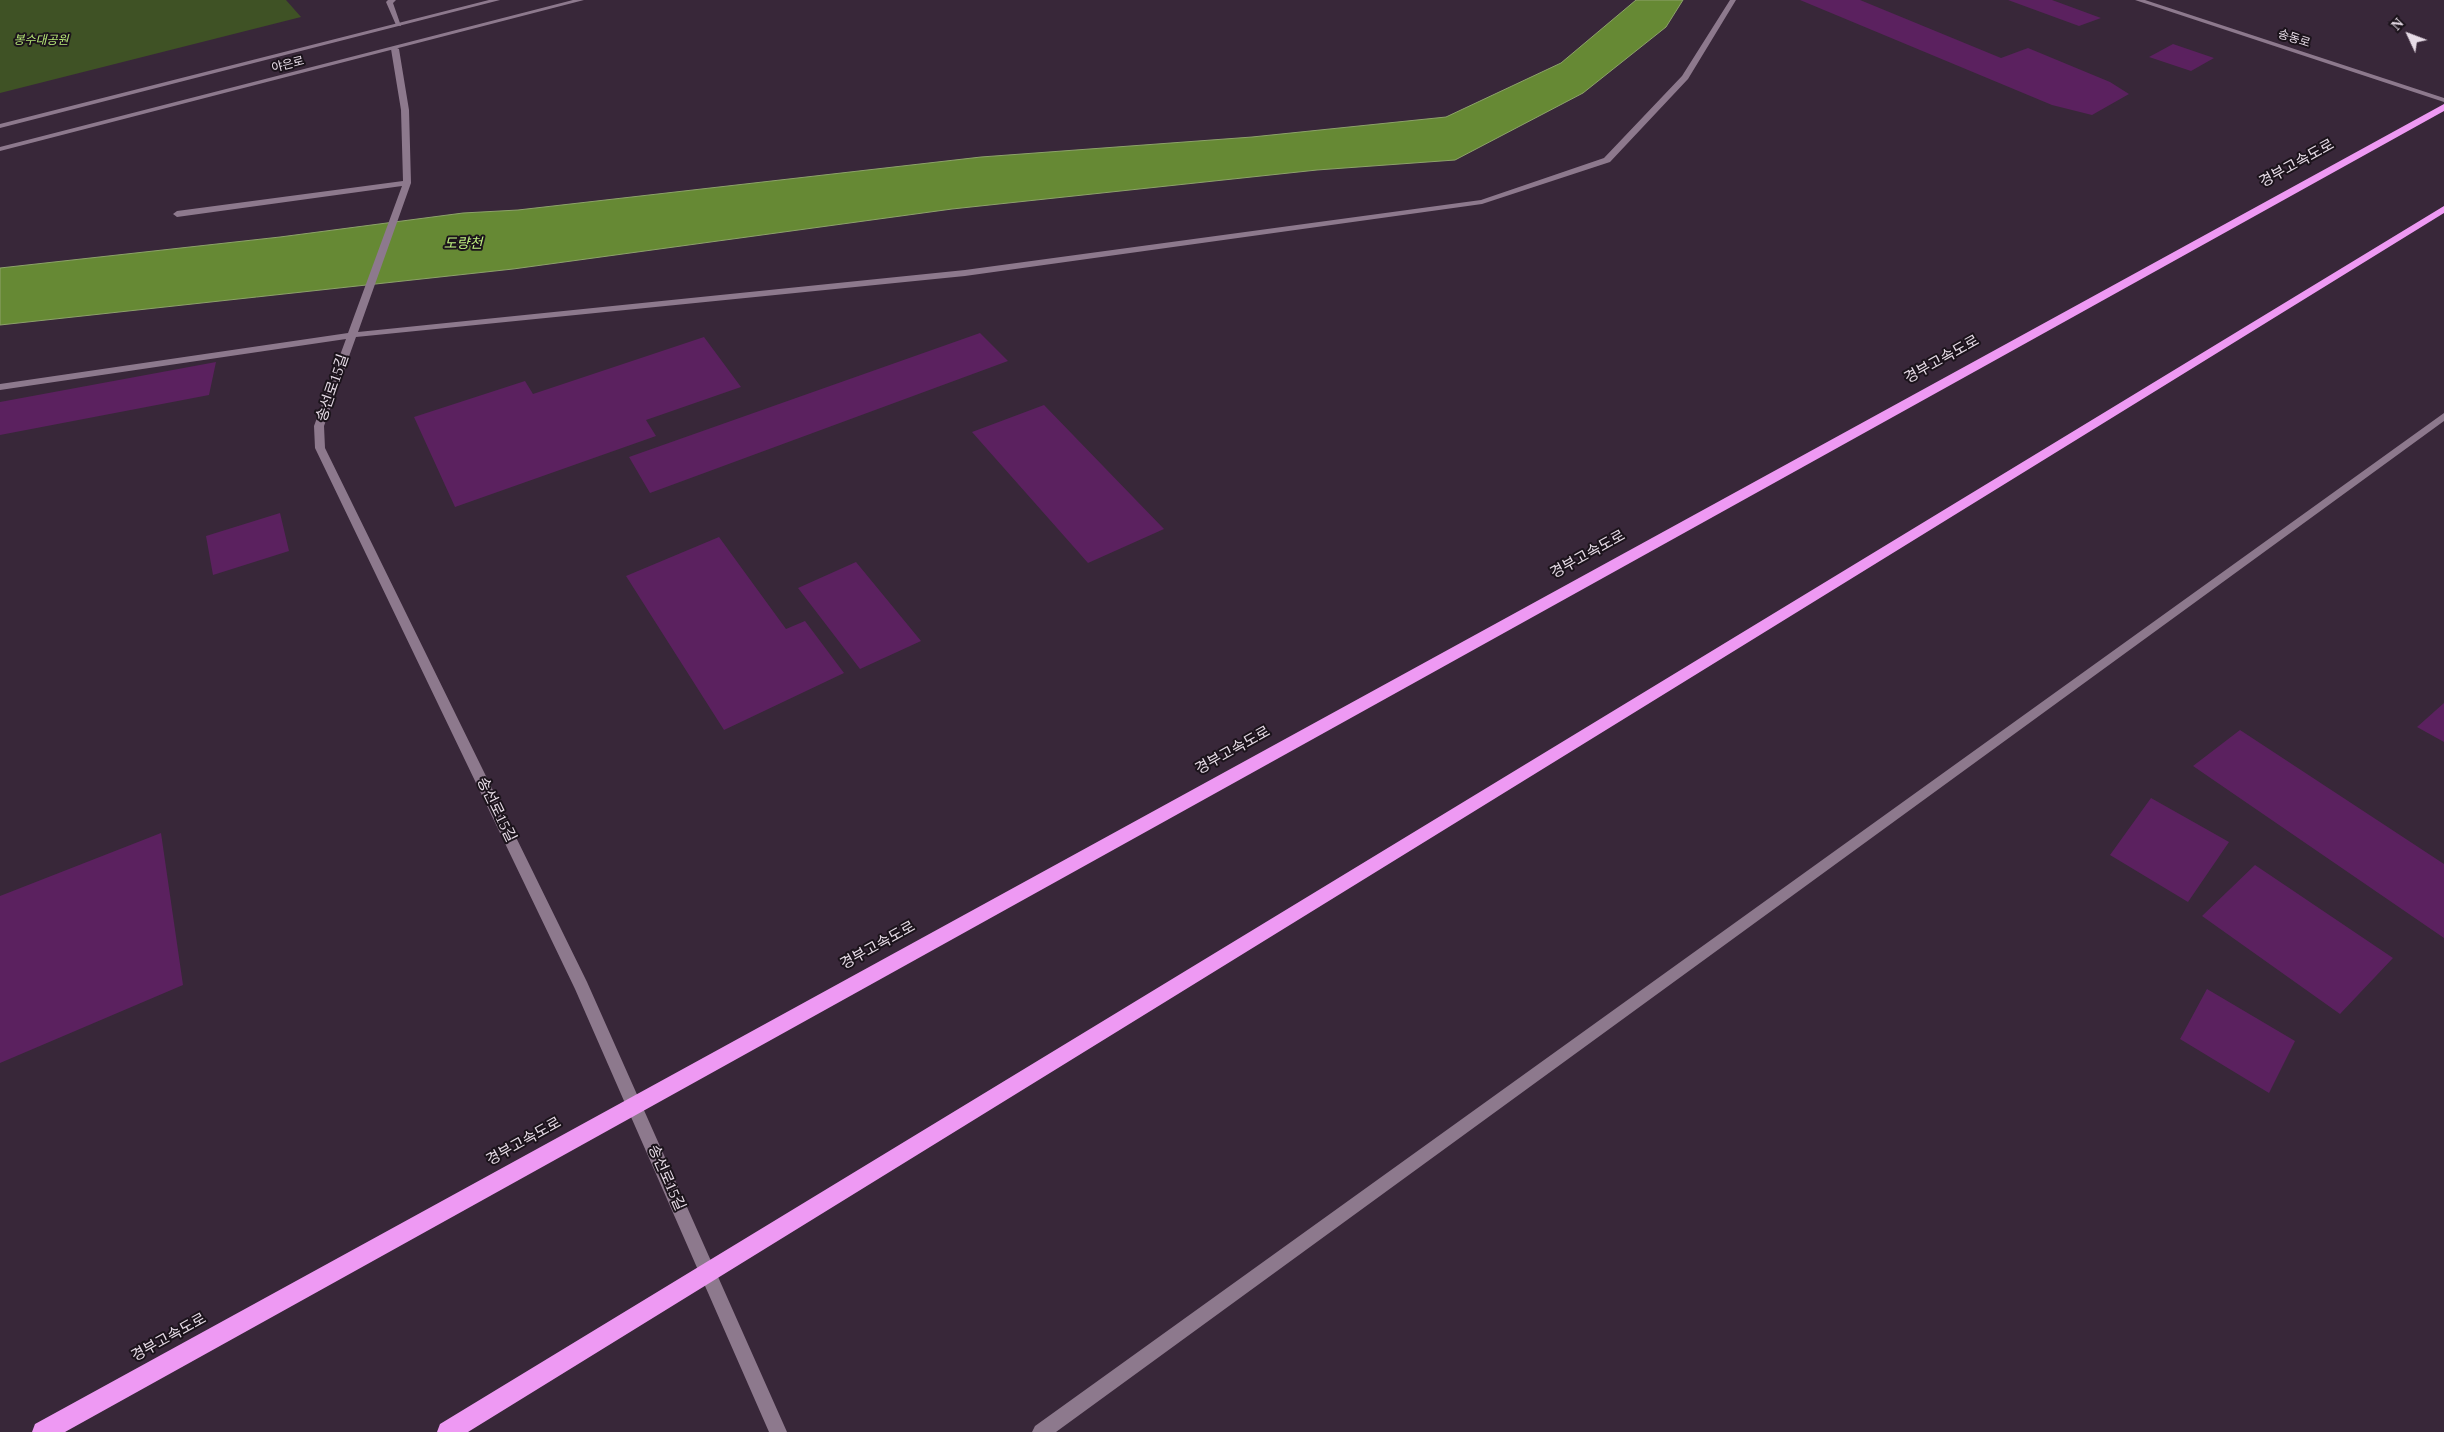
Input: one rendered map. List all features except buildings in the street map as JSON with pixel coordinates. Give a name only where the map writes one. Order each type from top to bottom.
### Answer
[{"type":"highway","name":"경부고속도로","points":[[43,1432],[2444,107]]},
{"type":"highway","points":[[448,1432],[2444,209]]},
{"type":"street","points":[[393,0],[389,2],[398,25]]},
{"type":"street","name":"야은로","points":[[0,126],[497,0]]},
{"type":"street","name":"야은로","points":[[0,149],[581,0]]},
{"type":"street","points":[[0,387],[352,335],[965,274],[1482,202],[1606,160],[1685,77],[1733,0]]},
{"type":"street","name":"송동로","points":[[2138,0],[2444,100]]},
{"type":"street","name":"송선로15길","points":[[395,49],[405,110],[407,183],[319,426],[320,448],[582,987],[778,1432]]},
{"type":"street","points":[[176,214],[407,183]]},
{"type":"street","points":[[1041,1432],[2444,416]]},
{"type":"green space","name":"봉수대공원","points":[[0,0],[286,0],[301,17],[0,93]]},
{"type":"water","name":"도량천","points":[[1636,0],[1683,0],[1666,27],[1583,93],[1455,160],[1317,170],[952,209],[513,269],[0,325],[0,268],[280,237],[463,213],[518,210],[981,157],[1252,137],[1446,117],[1561,63]]}]
